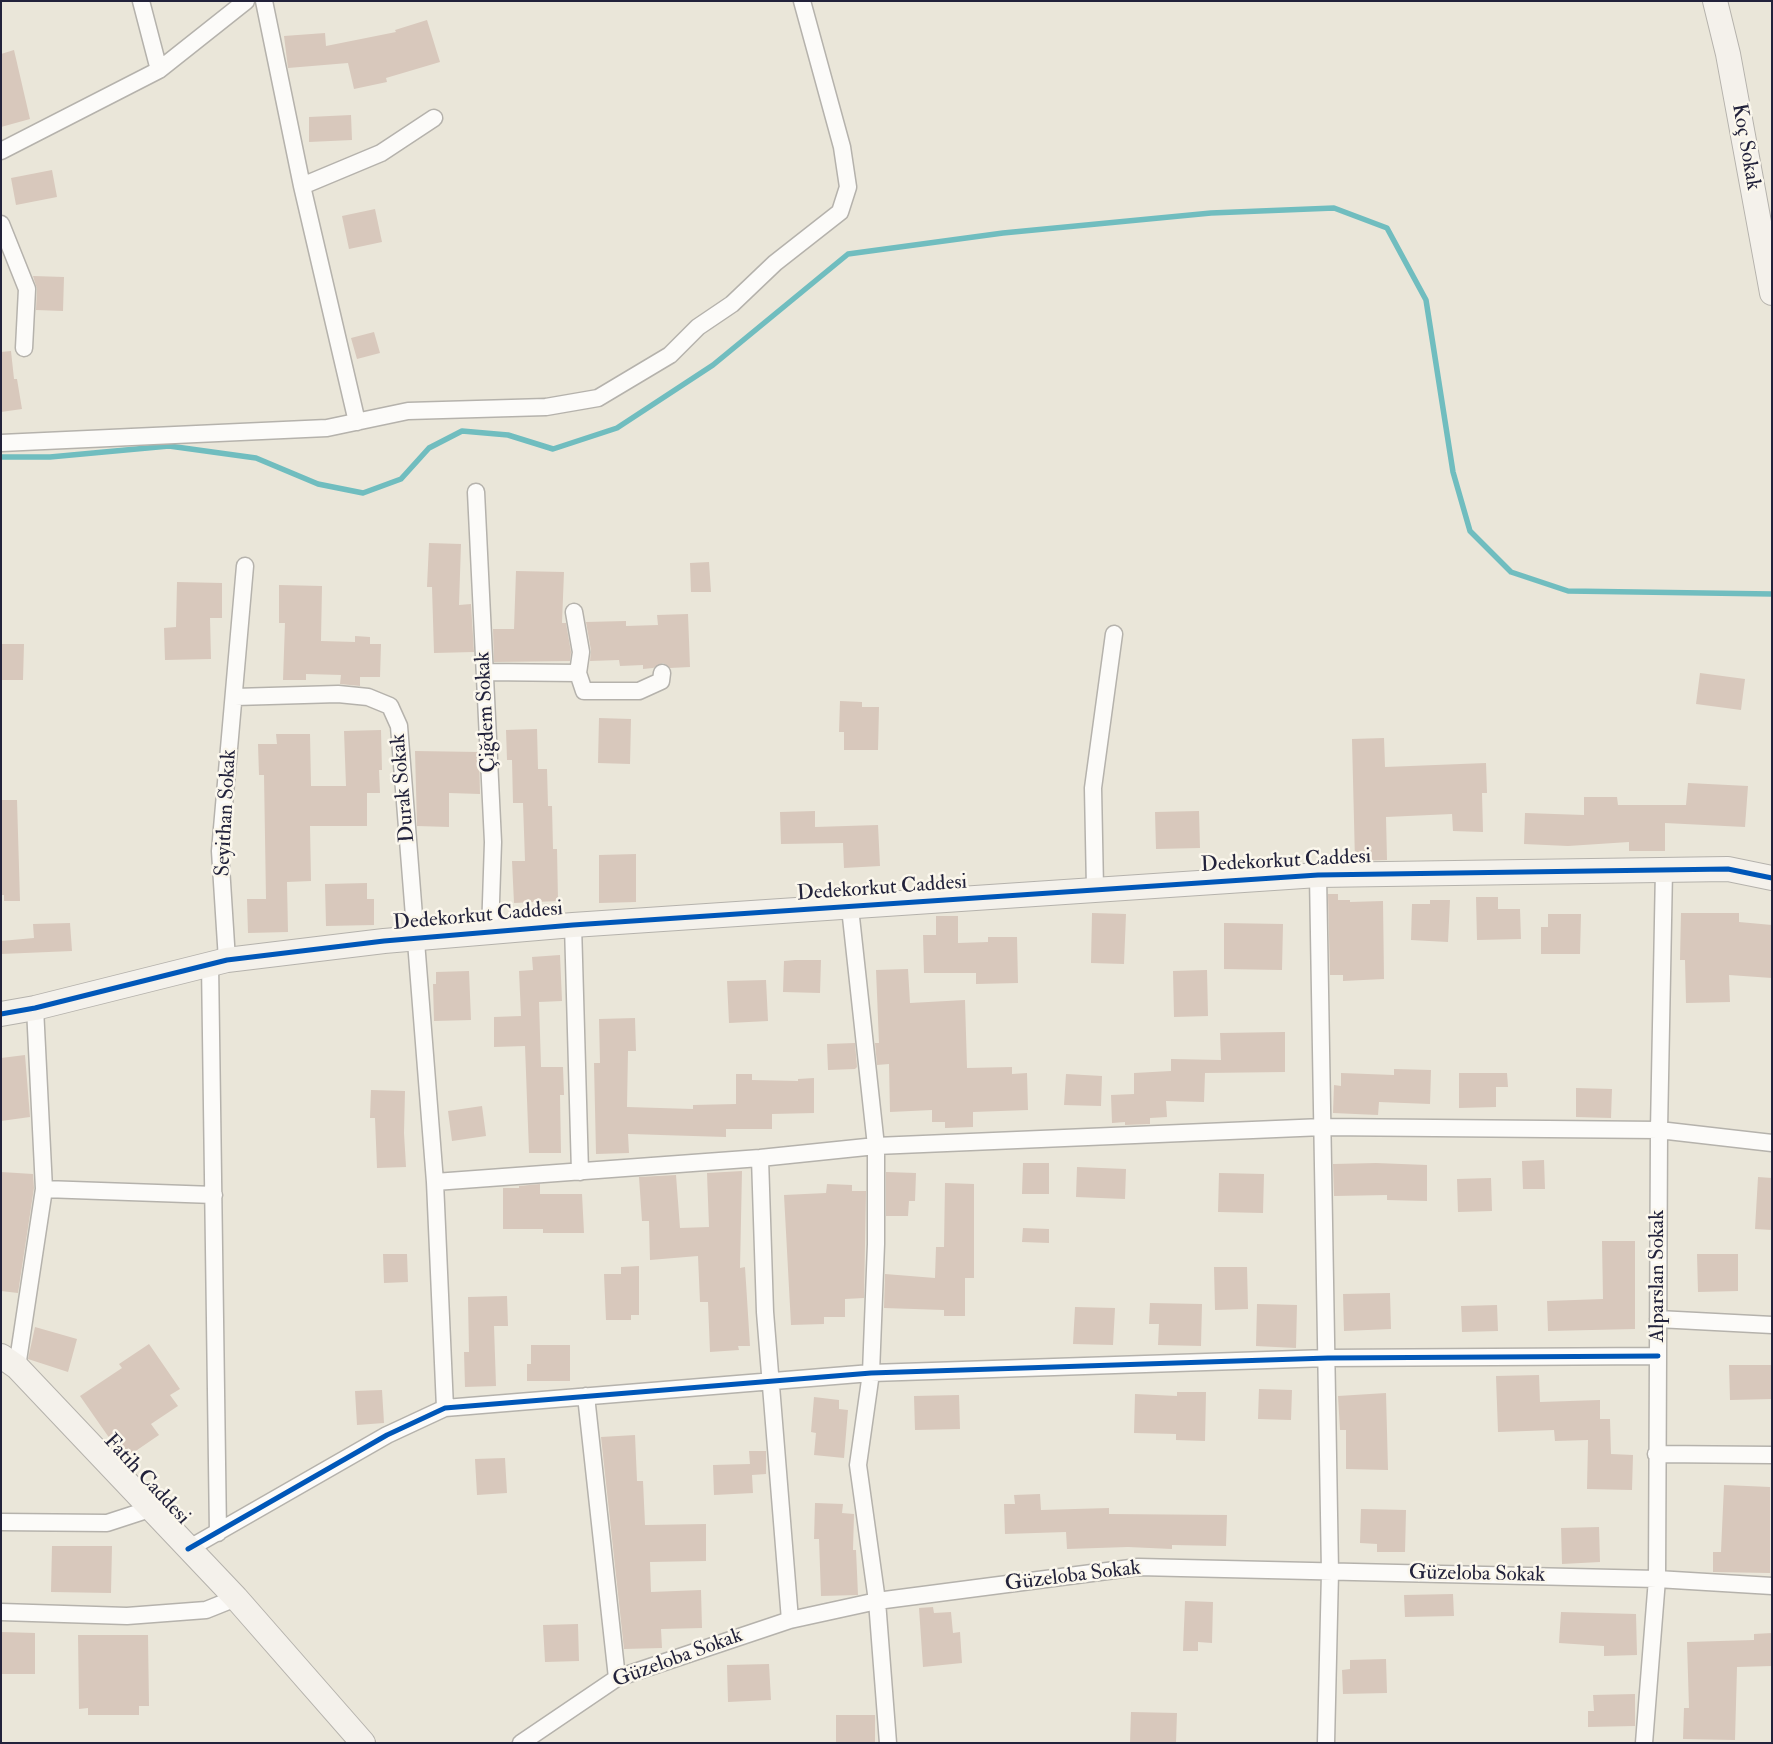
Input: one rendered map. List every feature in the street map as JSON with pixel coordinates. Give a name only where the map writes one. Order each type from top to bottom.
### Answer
[{"type":"street","points":[[141,1],[159,70]]},
{"type":"street","points":[[1,151],[159,70],[246,1]]},
{"type":"street","points":[[264,1],[302,186],[357,422]]},
{"type":"street","points":[[1,444],[327,428],[408,411],[546,407],[598,398],[670,355],[698,326],[732,304],[775,263],[840,212],[848,187],[842,147],[802,1]]},
{"type":"street","name":"Koç Sokak","points":[[1714,1],[1728,54],[1772,293]]},
{"type":"street","points":[[302,186],[381,153],[434,118]]},
{"type":"street","points":[[1,224],[27,289],[24,348]]},
{"type":"street","name":"Çiğdem Sokak","points":[[476,492],[493,842],[490,932]]},
{"type":"street","name":"Seyithan Sokak","points":[[218,1533],[214,1195],[220,851],[245,566]]},
{"type":"street","points":[[574,612],[581,652],[578,673],[584,691],[639,691],[661,682],[662,673]]},
{"type":"street","points":[[1095,888],[1094,788],[1114,634]]},
{"type":"street","points":[[485,672],[578,673]]},
{"type":"street","name":"Durak Sokak","points":[[235,697],[338,694],[368,697],[390,706],[399,726],[435,1182],[445,1408]]},
{"type":"street","name":"Alparslan Sokak","points":[[1644,1743],[1657,1579],[1656,1454],[1659,1130],[1664,869]]},
{"type":"street","name":"Dedekorkut Caddesi","points":[[1,1014],[35,1008],[219,961],[417,939],[573,925],[850,908],[1095,888],[1318,875],[1728,869],[1772,878]]},
{"type":"street","points":[[1318,875],[1328,1358],[1330,1572],[1326,1743]]},
{"type":"street","points":[[850,908],[876,1146],[876,1244],[871,1373],[858,1465],[877,1601],[888,1743]]},
{"type":"street","points":[[573,925],[580,1172]]},
{"type":"street","points":[[9,1362],[44,1189],[35,1008]]},
{"type":"street","points":[[435,1182],[760,1158],[876,1146],[1322,1128],[1659,1130],[1772,1144]]},
{"type":"street","points":[[760,1158],[770,1382],[790,1620]]},
{"type":"street","points":[[44,1189],[214,1195]]},
{"type":"street","points":[[1658,1319],[1772,1324]]},
{"type":"street","points":[[188,1549],[387,1435],[445,1408],[871,1373],[1328,1358],[1658,1356]]},
{"type":"street","name":"Fatih Caddesi","points":[[9,1362],[236,1598],[363,1743]]},
{"type":"street","points":[[586,1396],[617,1678]]},
{"type":"street","points":[[1656,1454],[1772,1455]]},
{"type":"street","points":[[1,1522],[107,1523],[150,1509]]},
{"type":"street","name":"Güzeloba Sokak","points":[[521,1743],[617,1678],[790,1620],[877,1601],[1138,1567],[1657,1579],[1772,1586]]},
{"type":"street","points":[[1,1612],[126,1616],[206,1610],[236,1598]]},
{"type":"building","points":[[427,20],[440,62],[386,78],[387,82],[354,89],[348,63],[288,68],[284,36],[325,33],[326,46],[396,32],[395,30]]},
{"type":"building","points":[[14,50],[30,119],[1,127],[1,54]]},
{"type":"building","points":[[351,115],[352,140],[309,142],[309,117]]},
{"type":"building","points":[[52,170],[57,197],[16,205],[11,178]]},
{"type":"building","points":[[375,209],[382,242],[349,249],[342,216]]},
{"type":"building","points":[[33,276],[64,277],[63,311],[36,310],[37,289]]},
{"type":"building","points":[[374,332],[380,353],[357,359],[351,338]]},
{"type":"building","points":[[11,351],[14,379],[17,379],[22,409],[1,412],[1,352]]},
{"type":"building","points":[[429,543],[461,544],[459,605],[471,604],[474,652],[434,653],[432,587],[427,587]]},
{"type":"building","points":[[709,562],[711,592],[691,592],[690,563]]},
{"type":"building","points":[[516,571],[564,572],[562,623],[566,623],[571,652],[570,661],[494,662],[493,629],[514,629]]},
{"type":"building","points":[[177,582],[222,583],[222,618],[210,618],[211,659],[165,660],[164,628],[176,627]]},
{"type":"building","points":[[279,585],[322,586],[321,641],[355,642],[355,636],[370,637],[370,644],[381,644],[380,677],[360,677],[360,686],[340,684],[341,675],[306,674],[306,680],[283,680],[285,623],[279,623]]},
{"type":"building","points":[[688,614],[690,667],[670,668],[663,663],[653,668],[643,669],[643,665],[620,666],[619,660],[590,661],[591,650],[586,622],[626,621],[626,626],[658,625],[657,615]]},
{"type":"building","points":[[1,644],[24,644],[23,680],[1,680]]},
{"type":"building","points":[[1700,673],[1745,679],[1741,710],[1696,704]]},
{"type":"building","points":[[840,701],[862,702],[862,707],[879,707],[878,750],[844,750],[844,732],[839,732]]},
{"type":"building","points":[[599,718],[631,719],[630,764],[598,763]]},
{"type":"building","points":[[537,729],[538,769],[547,769],[548,806],[552,806],[553,849],[557,849],[558,901],[514,903],[512,861],[525,861],[523,803],[513,803],[512,760],[507,760],[506,730]]},
{"type":"building","points":[[381,730],[382,770],[379,770],[380,793],[367,793],[367,826],[310,826],[311,881],[287,882],[288,932],[248,933],[247,899],[266,899],[264,775],[259,775],[258,744],[277,744],[276,734],[310,734],[311,786],[346,786],[344,731]]},
{"type":"building","points":[[1384,738],[1385,767],[1486,763],[1487,793],[1482,793],[1483,832],[1453,831],[1452,814],[1386,817],[1387,860],[1355,861],[1352,739]]},
{"type":"building","points":[[415,751],[479,752],[480,794],[449,793],[449,827],[417,826]]},
{"type":"building","points":[[1688,783],[1748,786],[1745,827],[1665,823],[1665,851],[1629,851],[1629,842],[1568,846],[1524,844],[1525,813],[1584,815],[1584,797],[1617,797],[1618,805],[1686,805]]},
{"type":"building","points":[[1,800],[17,800],[20,901],[4,901],[4,895],[1,895]]},
{"type":"building","points":[[815,811],[815,827],[878,825],[880,866],[844,868],[843,843],[781,844],[780,812]]},
{"type":"building","points":[[1199,811],[1200,848],[1156,849],[1155,812]]},
{"type":"building","points":[[636,854],[636,902],[599,903],[599,855]]},
{"type":"building","points":[[367,883],[367,899],[374,899],[374,925],[326,926],[325,884]]},
{"type":"building","points":[[1328,894],[1338,894],[1338,900],[1350,900],[1350,902],[1383,901],[1384,979],[1343,981],[1343,975],[1330,975]]},
{"type":"building","points":[[1476,897],[1498,897],[1498,909],[1520,909],[1521,939],[1477,940]]},
{"type":"building","points":[[1430,900],[1450,900],[1448,942],[1411,940],[1412,904],[1430,904]]},
{"type":"building","points":[[1092,913],[1126,914],[1124,964],[1091,963]]},
{"type":"building","points":[[1681,913],[1739,913],[1739,922],[1772,925],[1772,978],[1729,975],[1730,1002],[1686,1003],[1685,960],[1680,960]]},
{"type":"building","points":[[1548,914],[1581,914],[1580,954],[1541,954],[1541,927],[1548,927]]},
{"type":"building","points":[[936,916],[958,916],[958,943],[988,942],[988,937],[1017,937],[1018,983],[976,984],[976,973],[924,973],[923,935],[936,935]]},
{"type":"building","points":[[70,923],[72,951],[1,954],[1,941],[34,938],[33,924]]},
{"type":"building","points":[[1224,923],[1283,924],[1282,970],[1224,969]]},
{"type":"building","points":[[560,955],[562,1001],[539,1002],[541,1067],[563,1067],[564,1095],[560,1095],[561,1153],[529,1153],[525,1046],[494,1047],[494,1017],[521,1016],[519,971],[533,970],[532,957]]},
{"type":"building","points":[[821,960],[820,993],[783,992],[784,961]]},
{"type":"building","points":[[908,969],[910,1003],[965,1000],[967,1068],[1012,1067],[1012,1074],[1027,1073],[1028,1110],[973,1112],[973,1127],[945,1128],[945,1122],[932,1122],[932,1110],[890,1112],[889,1064],[877,1065],[875,1043],[879,1043],[876,970]]},
{"type":"building","points":[[1207,970],[1208,1016],[1174,1017],[1173,971]]},
{"type":"building","points":[[469,971],[471,1020],[434,1021],[433,984],[436,984],[436,972]]},
{"type":"building","points":[[766,980],[768,1021],[729,1023],[727,981]]},
{"type":"building","points":[[635,1018],[636,1051],[628,1051],[627,1107],[693,1109],[693,1105],[736,1104],[736,1074],[752,1074],[752,1080],[798,1081],[798,1079],[814,1078],[814,1113],[772,1114],[772,1129],[726,1129],[726,1137],[628,1134],[629,1153],[596,1154],[594,1063],[600,1063],[599,1019]]},
{"type":"building","points":[[1285,1032],[1285,1072],[1205,1073],[1204,1102],[1166,1101],[1167,1117],[1150,1118],[1150,1124],[1125,1125],[1125,1122],[1112,1123],[1111,1095],[1134,1094],[1134,1073],[1171,1071],[1171,1059],[1221,1060],[1220,1033]]},
{"type":"building","points":[[855,1043],[857,1067],[855,1069],[828,1070],[827,1044]]},
{"type":"building","points":[[25,1055],[30,1117],[1,1121],[1,1058]]},
{"type":"building","points":[[1394,1069],[1431,1070],[1430,1104],[1379,1102],[1378,1115],[1333,1113],[1334,1085],[1341,1086],[1341,1073],[1394,1075]]},
{"type":"building","points":[[1459,1073],[1507,1073],[1508,1087],[1496,1087],[1496,1107],[1459,1108]]},
{"type":"building","points":[[1066,1074],[1102,1076],[1101,1106],[1064,1105]]},
{"type":"building","points":[[1576,1088],[1612,1089],[1611,1118],[1576,1117]]},
{"type":"building","points":[[371,1090],[405,1091],[404,1133],[406,1167],[377,1168],[375,1118],[370,1118]]},
{"type":"building","points":[[482,1106],[486,1136],[452,1141],[448,1111]]},
{"type":"building","points":[[1544,1160],[1545,1189],[1523,1189],[1522,1161]]},
{"type":"building","points":[[1023,1163],[1049,1163],[1049,1194],[1022,1194]]},
{"type":"building","points":[[1333,1164],[1427,1165],[1427,1201],[1387,1200],[1387,1195],[1334,1196]]},
{"type":"building","points":[[1077,1167],[1126,1169],[1125,1199],[1076,1197]]},
{"type":"building","points":[[742,1171],[740,1268],[745,1267],[750,1346],[738,1346],[739,1350],[710,1352],[708,1302],[700,1302],[698,1256],[650,1260],[649,1221],[642,1221],[639,1177],[676,1175],[680,1228],[709,1227],[707,1173]]},
{"type":"building","points":[[1,1172],[33,1174],[34,1188],[18,1293],[1,1291]]},
{"type":"building","points":[[886,1172],[916,1173],[915,1201],[909,1201],[908,1216],[886,1216]]},
{"type":"building","points":[[1219,1173],[1264,1174],[1263,1213],[1218,1212]]},
{"type":"building","points":[[1758,1177],[1772,1178],[1772,1230],[1755,1229]]},
{"type":"building","points":[[1491,1178],[1492,1211],[1458,1212],[1457,1179]]},
{"type":"building","points":[[945,1183],[974,1184],[974,1278],[965,1278],[965,1316],[944,1316],[944,1310],[884,1308],[885,1274],[935,1278],[936,1247],[944,1247]]},
{"type":"building","points":[[540,1184],[540,1194],[582,1194],[584,1233],[543,1233],[543,1229],[503,1229],[503,1188],[519,1188],[519,1186]]},
{"type":"building","points":[[827,1184],[852,1185],[852,1191],[866,1191],[864,1298],[845,1299],[845,1317],[824,1317],[824,1324],[791,1325],[784,1195],[826,1193]]},
{"type":"building","points":[[1023,1228],[1049,1229],[1049,1243],[1022,1242]]},
{"type":"building","points":[[1602,1241],[1635,1241],[1635,1329],[1548,1331],[1547,1301],[1603,1299]]},
{"type":"building","points":[[383,1254],[407,1254],[408,1282],[384,1283]]},
{"type":"building","points":[[1697,1254],[1738,1254],[1738,1291],[1698,1292]]},
{"type":"building","points":[[639,1266],[639,1315],[631,1315],[631,1320],[606,1320],[604,1274],[621,1274],[621,1267]]},
{"type":"building","points":[[1214,1267],[1247,1267],[1248,1309],[1215,1310]]},
{"type":"building","points":[[1390,1293],[1391,1329],[1344,1331],[1343,1294]]},
{"type":"building","points":[[507,1296],[508,1326],[494,1326],[496,1386],[465,1387],[464,1352],[469,1352],[468,1297]]},
{"type":"building","points":[[1150,1303],[1202,1304],[1201,1346],[1158,1345],[1159,1324],[1149,1324]]},
{"type":"building","points":[[1257,1304],[1297,1305],[1296,1348],[1256,1346]]},
{"type":"building","points":[[1497,1305],[1498,1331],[1462,1332],[1461,1306]]},
{"type":"building","points":[[1075,1307],[1115,1308],[1113,1345],[1073,1344]]},
{"type":"building","points":[[35,1327],[77,1339],[68,1372],[28,1359]]},
{"type":"building","points":[[149,1344],[180,1389],[170,1395],[178,1406],[151,1424],[159,1435],[124,1459],[80,1396],[122,1368],[119,1364]]},
{"type":"building","points":[[531,1345],[570,1345],[570,1381],[527,1381],[527,1364],[531,1364]]},
{"type":"building","points":[[1729,1365],[1771,1365],[1772,1399],[1730,1400]]},
{"type":"building","points":[[1539,1375],[1540,1402],[1600,1400],[1600,1419],[1610,1419],[1611,1454],[1633,1455],[1632,1490],[1587,1489],[1588,1440],[1555,1441],[1554,1430],[1498,1432],[1496,1376]]},
{"type":"building","points":[[1259,1389],[1292,1390],[1291,1420],[1258,1419]]},
{"type":"building","points":[[382,1390],[384,1423],[357,1425],[355,1391]]},
{"type":"building","points":[[1177,1392],[1206,1392],[1205,1441],[1176,1440],[1176,1434],[1134,1433],[1135,1394],[1177,1396]]},
{"type":"building","points":[[1386,1393],[1388,1470],[1346,1469],[1346,1430],[1340,1430],[1338,1396]]},
{"type":"building","points":[[959,1395],[960,1429],[915,1430],[914,1396]]},
{"type":"building","points":[[814,1397],[839,1400],[839,1409],[848,1410],[844,1458],[814,1455],[816,1433],[811,1432]]},
{"type":"building","points":[[635,1435],[637,1481],[643,1481],[645,1525],[706,1524],[706,1561],[650,1562],[651,1592],[701,1590],[702,1628],[661,1629],[662,1648],[624,1649],[601,1437]]},
{"type":"building","points":[[749,1451],[766,1451],[766,1474],[752,1475],[753,1493],[714,1495],[713,1465],[750,1464]]},
{"type":"building","points":[[505,1458],[507,1493],[477,1495],[475,1459]]},
{"type":"building","points":[[1724,1485],[1770,1487],[1770,1573],[1713,1572],[1713,1552],[1721,1552]]},
{"type":"building","points":[[1040,1494],[1041,1510],[1109,1508],[1109,1514],[1227,1515],[1226,1546],[1172,1545],[1172,1549],[1128,1547],[1067,1549],[1066,1532],[1005,1534],[1004,1504],[1015,1504],[1014,1495]]},
{"type":"building","points":[[815,1503],[843,1504],[842,1513],[854,1514],[853,1550],[856,1550],[858,1595],[821,1596],[819,1539],[814,1539]]},
{"type":"building","points":[[1361,1509],[1406,1510],[1405,1552],[1377,1552],[1377,1544],[1360,1543]]},
{"type":"building","points":[[1599,1527],[1600,1562],[1562,1564],[1561,1528]]},
{"type":"building","points":[[52,1546],[112,1546],[111,1593],[51,1592]]},
{"type":"building","points":[[1453,1594],[1454,1616],[1405,1617],[1404,1595]]},
{"type":"building","points":[[1185,1601],[1213,1602],[1212,1643],[1198,1642],[1198,1651],[1183,1651]]},
{"type":"building","points":[[933,1607],[934,1613],[951,1612],[953,1633],[960,1632],[962,1663],[923,1667],[919,1608]]},
{"type":"building","points":[[1561,1612],[1636,1614],[1637,1655],[1604,1656],[1604,1646],[1559,1643]]},
{"type":"building","points":[[578,1624],[579,1661],[545,1662],[543,1625]]},
{"type":"building","points":[[1,1632],[35,1633],[35,1674],[1,1674]]},
{"type":"building","points":[[1772,1633],[1772,1666],[1737,1667],[1735,1740],[1683,1739],[1684,1708],[1689,1708],[1687,1642],[1754,1640],[1754,1634]]},
{"type":"building","points":[[78,1635],[148,1635],[149,1706],[139,1706],[139,1715],[88,1715],[88,1708],[79,1709]]},
{"type":"building","points":[[1386,1659],[1387,1693],[1343,1694],[1342,1670],[1350,1669],[1350,1660]]},
{"type":"building","points":[[769,1664],[771,1700],[728,1702],[727,1665]]},
{"type":"building","points":[[1635,1694],[1635,1726],[1588,1727],[1588,1711],[1594,1711],[1593,1695]]},
{"type":"building","points":[[1131,1712],[1177,1713],[1176,1743],[1130,1743]]},
{"type":"building","points":[[836,1715],[875,1715],[875,1743],[836,1743]]},
{"type":"waterway","points":[[1,457],[50,457],[169,446],[256,458],[318,484],[363,493],[401,479],[429,448],[462,431],[508,435],[553,449],[617,428],[713,365],[848,254],[1003,233],[1211,213],[1334,208],[1387,228],[1426,300],[1453,472],[1470,531],[1511,572],[1568,591],[1772,594]]},
{"type":"cycle path","points":[[1,1014],[35,1008],[227,960],[384,941],[573,925],[1318,875],[1728,869],[1772,878]]},
{"type":"cycle path","points":[[188,1549],[387,1435],[445,1408],[871,1373],[1328,1358],[1658,1356]]}]
